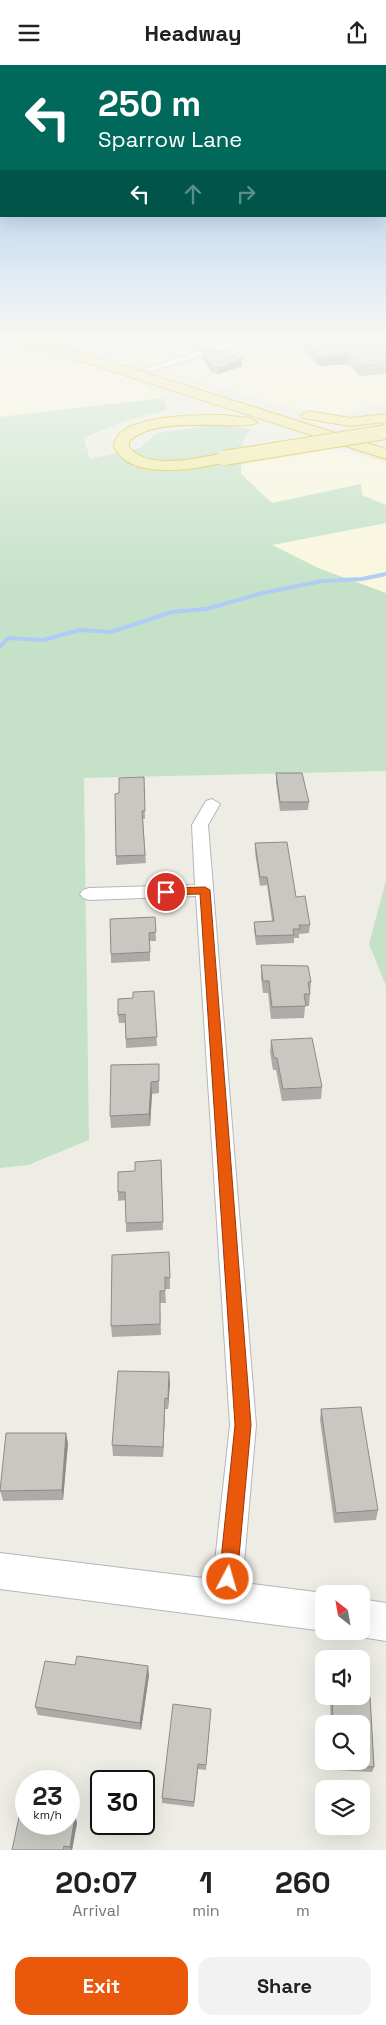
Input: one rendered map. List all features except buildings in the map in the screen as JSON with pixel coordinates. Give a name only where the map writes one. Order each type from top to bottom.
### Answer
[{"type":"highway","points":[[147,421],[134,424],[116,432],[107,442],[107,449],[112,455],[127,464],[162,470],[386,438]]},
{"type":"highway","points":[[187,421],[148,426],[130,433],[123,439],[122,450],[131,457],[156,464],[183,464],[226,461],[386,432]]},
{"type":"highway","points":[[244,421],[364,447]]},
{"type":"highway","points":[[288,421],[386,454]]},
{"type":"highway","points":[[313,421],[386,444]]},
{"type":"street","points":[[212,804],[200,825],[243,1425],[226,1598]]},
{"type":"street","points":[[89,895],[205,890]]},
{"type":"street","points":[[0,1571],[315,1611]]},
{"type":"street","points":[[370,1619],[386,1622]]},
{"type":"shaded area","points":[[329,450],[351,453],[386,463],[386,505],[362,495],[361,484],[272,503],[241,474],[241,465]]},
{"type":"shaded area","points":[[386,523],[386,593],[318,568],[271,544]]},
{"type":"green space","points":[[0,421],[123,421],[84,438],[90,459],[140,448],[157,433],[219,424],[251,430],[242,442],[241,474],[272,503],[361,484],[362,495],[386,505],[386,523],[272,545],[318,568],[386,593],[386,771],[84,778],[89,1140],[28,1165],[0,1168]]},
{"type":"green space","points":[[386,880],[386,986],[369,944]]},
{"type":"waterway","points":[[0,647],[8,638],[43,640],[80,630],[111,632],[172,612],[206,609],[263,593],[322,581],[362,579],[386,574]]},
{"type":"route","points":[[166,892],[205,890],[243,1425],[228,1579]]}]
